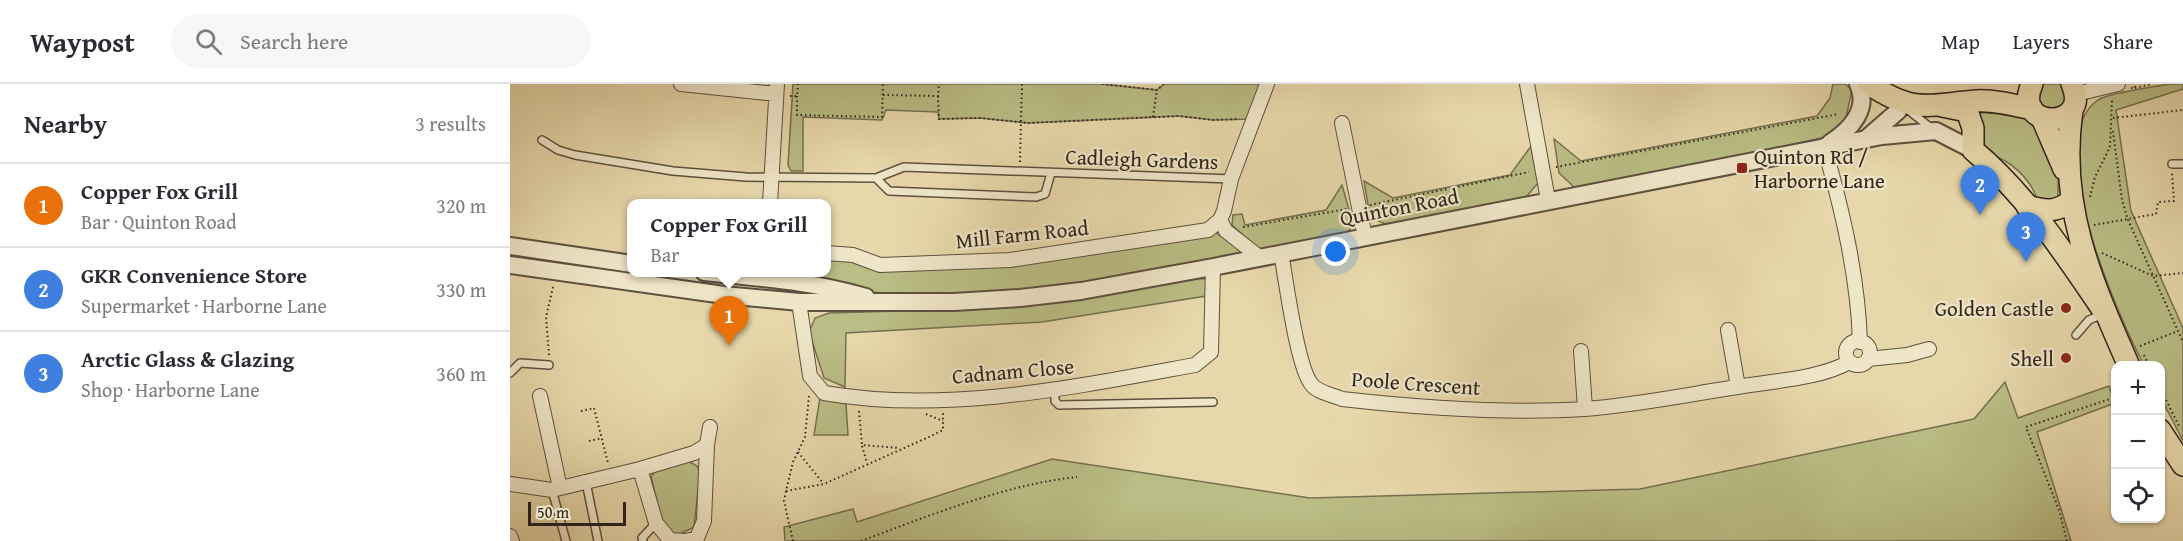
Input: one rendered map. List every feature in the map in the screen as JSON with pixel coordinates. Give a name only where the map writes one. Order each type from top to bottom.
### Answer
[{"type":"main road","points":[[1869,84],[1899,103],[1942,106],[1967,111],[1973,128],[1973,150],[2027,206],[2064,252],[2105,313]]},
{"type":"main road","points":[[2032,84],[2028,94],[2076,195]]},
{"type":"main road","points":[[1942,106],[1978,101],[2057,119],[2073,96]]},
{"type":"main road","points":[[2073,96],[2076,195],[2087,267],[2127,361]]},
{"type":"main road","points":[[2027,206],[2045,211],[2057,210],[2076,195]]},
{"type":"main road","points":[[2165,437],[2183,464]]},
{"type":"street","points":[[681,84],[777,89],[770,199]]},
{"type":"street","points":[[1258,256],[1226,231],[1220,220],[1231,179],[1267,84]]},
{"type":"street","points":[[1527,84],[1548,200]]},
{"type":"street","points":[[1858,84],[1861,90],[1860,110],[1846,133],[1825,145],[1859,303],[1860,342]]},
{"type":"street","points":[[2073,96],[2115,90]]},
{"type":"street","name":"Quinton Road","points":[[510,265],[756,298],[803,302],[887,303],[1020,298],[1081,291],[1866,138],[1898,111],[1899,103]]},
{"type":"street","points":[[1342,123],[1365,237]]},
{"type":"street","points":[[1866,138],[1936,130],[1973,150]]},
{"type":"street","name":"Mill Farm Road","points":[[831,253],[853,255],[880,265],[1010,260],[1208,230],[1220,220]]},
{"type":"street","points":[[510,246],[627,263]]},
{"type":"street","name":"Poole Crescent","points":[[1281,253],[1303,365],[1311,385],[1342,399],[1385,404],[1521,411],[1585,409],[1652,402],[1794,378],[1850,362]]},
{"type":"street","name":"Cadnam Close","points":[[810,376],[825,393],[860,399],[942,398],[1055,389],[1195,365],[1209,356],[1211,352],[1213,267]]},
{"type":"street","name":"Quinton Road","points":[[747,277],[768,277]]},
{"type":"street","name":"Quinton Road","points":[[782,277],[840,289],[887,303]]},
{"type":"street","points":[[756,298],[758,278]]},
{"type":"street","points":[[809,284],[812,294],[803,302],[810,376]]},
{"type":"street","points":[[1728,330],[1738,387]]},
{"type":"street","points":[[1868,359],[1869,350],[1860,342],[1852,342],[1847,348],[1846,355],[1850,362],[1860,365],[1868,359],[1907,356],[1929,349]]},
{"type":"street","points":[[1581,351],[1585,409]]},
{"type":"street","points":[[540,396],[556,489]]},
{"type":"street","points":[[640,469],[656,523],[670,540],[685,541],[697,538],[705,521],[707,445],[710,427]]},
{"type":"street","points":[[510,484],[556,489],[640,469],[694,453],[707,445]]},
{"type":"street","points":[[510,536],[512,541]]},
{"type":"lane","points":[[1899,103],[1916,118],[1936,130]]},
{"type":"lane","name":"Cadleigh Gardens","points":[[542,141],[558,150],[575,155],[673,171],[771,177],[876,178],[904,167],[1231,179]]},
{"type":"lane","points":[[2172,164],[2183,164]]},
{"type":"lane","name":"Cadleigh Gardens","points":[[876,178],[889,191],[1036,197],[1046,194],[1051,173]]},
{"type":"lane","points":[[2076,335],[2090,320],[2105,313]]},
{"type":"lane","points":[[510,373],[520,363],[549,365]]},
{"type":"lane","points":[[1055,389],[1055,401],[1059,405],[1213,402]]},
{"type":"lane","points":[[586,482],[598,541]]},
{"type":"lane","points":[[556,489],[566,541]]},
{"type":"lane","points":[[643,541],[642,538],[656,523]]},
{"type":"path","points":[[797,96],[797,115],[882,117],[883,84]]},
{"type":"path","name":"Cadleigh Gardens","points":[[939,84],[939,119],[980,118],[1022,122],[1153,117],[1254,119]]},
{"type":"path","points":[[1020,172],[1022,84]]},
{"type":"path","points":[[1102,84],[1157,90],[1164,84]]},
{"type":"path","points":[[2135,88],[2152,84]]},
{"type":"path","name":"Cadleigh Gardens","points":[[1153,117],[1157,90]]},
{"type":"path","points":[[2115,90],[2113,128],[2122,200],[2128,220],[2183,342]]},
{"type":"path","points":[[883,95],[938,96]]},
{"type":"path","points":[[2113,118],[2183,110]]},
{"type":"path","points":[[2076,195],[2095,177],[2109,147],[2113,128]]},
{"type":"path","points":[[2092,225],[2156,214],[2158,202],[2174,201],[2172,164]]},
{"type":"path","points":[[2100,252],[2153,276],[2183,273]]},
{"type":"path","points":[[549,365],[546,316],[548,300],[558,272]]},
{"type":"path","points":[[2140,346],[2178,331]]},
{"type":"path","points":[[792,541],[784,501],[793,462],[805,437],[810,376]]},
{"type":"path","points":[[786,491],[824,484],[942,430],[942,398]]},
{"type":"path","points":[[2067,541],[2059,510],[2026,427],[2111,398]]},
{"type":"path","points":[[2165,398],[2182,432]]},
{"type":"path","points":[[860,399],[862,445],[867,463]]},
{"type":"path","points":[[581,411],[594,408],[611,475]]},
{"type":"path","points":[[589,441],[602,438]]},
{"type":"path","points":[[862,445],[902,449]]},
{"type":"path","points":[[798,452],[824,484]]},
{"type":"path","points":[[861,541],[945,511],[1051,480],[1077,477]]},
{"type":"green space","points":[[793,84],[1102,84],[1157,90],[1164,84],[1267,84],[1254,119],[1213,120],[1179,116],[1028,123],[980,118],[939,119],[938,112],[886,110],[882,120],[803,117],[803,171],[791,171],[788,165]]},
{"type":"green space","points":[[1833,84],[1845,84],[1852,90],[1845,122],[1826,137],[1574,187],[1559,173],[1554,139],[1581,161],[1817,116],[1830,98]]},
{"type":"green space","points":[[2043,84],[2062,84],[2068,99],[2054,112],[2040,105],[2038,90]]},
{"type":"green space","points":[[2169,84],[2183,84],[2183,89],[2116,110],[2131,211],[2183,328],[2183,441],[2165,406],[2165,361],[2142,361],[2132,341],[2103,270],[2080,188],[2077,151],[2082,121],[2098,100]]},
{"type":"green space","points":[[1975,108],[2024,114],[2038,125],[2058,175],[2058,203],[2037,199],[2019,171],[1998,157],[1990,155],[1981,139]]},
{"type":"green space","points":[[1531,146],[1538,183],[1526,197],[1385,224],[1370,217],[1364,181],[1393,198],[1510,175]]},
{"type":"green space","points":[[1342,185],[1353,224],[1347,234],[1260,250],[1232,225],[1233,215],[1242,214],[1245,225],[1326,210]]},
{"type":"green space","points":[[1216,233],[1241,250],[1241,255],[1146,274],[1014,292],[927,296],[871,292],[810,277],[831,277],[831,259],[1049,258]]},
{"type":"green space","points":[[1194,278],[1207,279],[1206,296],[1042,322],[846,333],[845,387],[824,378],[809,332],[815,318],[829,313],[934,310]]},
{"type":"green space","points":[[2005,382],[2018,418],[2109,386],[2111,404],[2037,432],[2071,541],[785,541],[784,527],[853,509],[857,522],[1052,459],[1310,498],[1640,489],[1974,419]]},
{"type":"green space","points":[[820,398],[846,404],[848,435],[814,435]]},
{"type":"green space","points":[[688,461],[697,466],[700,473],[694,527],[676,536],[662,522],[651,476],[657,470]]},
{"type":"place","name":"Quinton Rd / Harborne Lane","points":[[1742,168]]},
{"type":"place","name":"GKR Convenience Store","points":[[1980,215]]},
{"type":"place","name":"Arctic Glass & Glazing","points":[[2026,262]]},
{"type":"place","name":"Golden Castle","points":[[2066,308]]},
{"type":"place","name":"Copper Fox Grill","points":[[729,346]]},
{"type":"place","name":"Shell","points":[[2066,358]]}]
